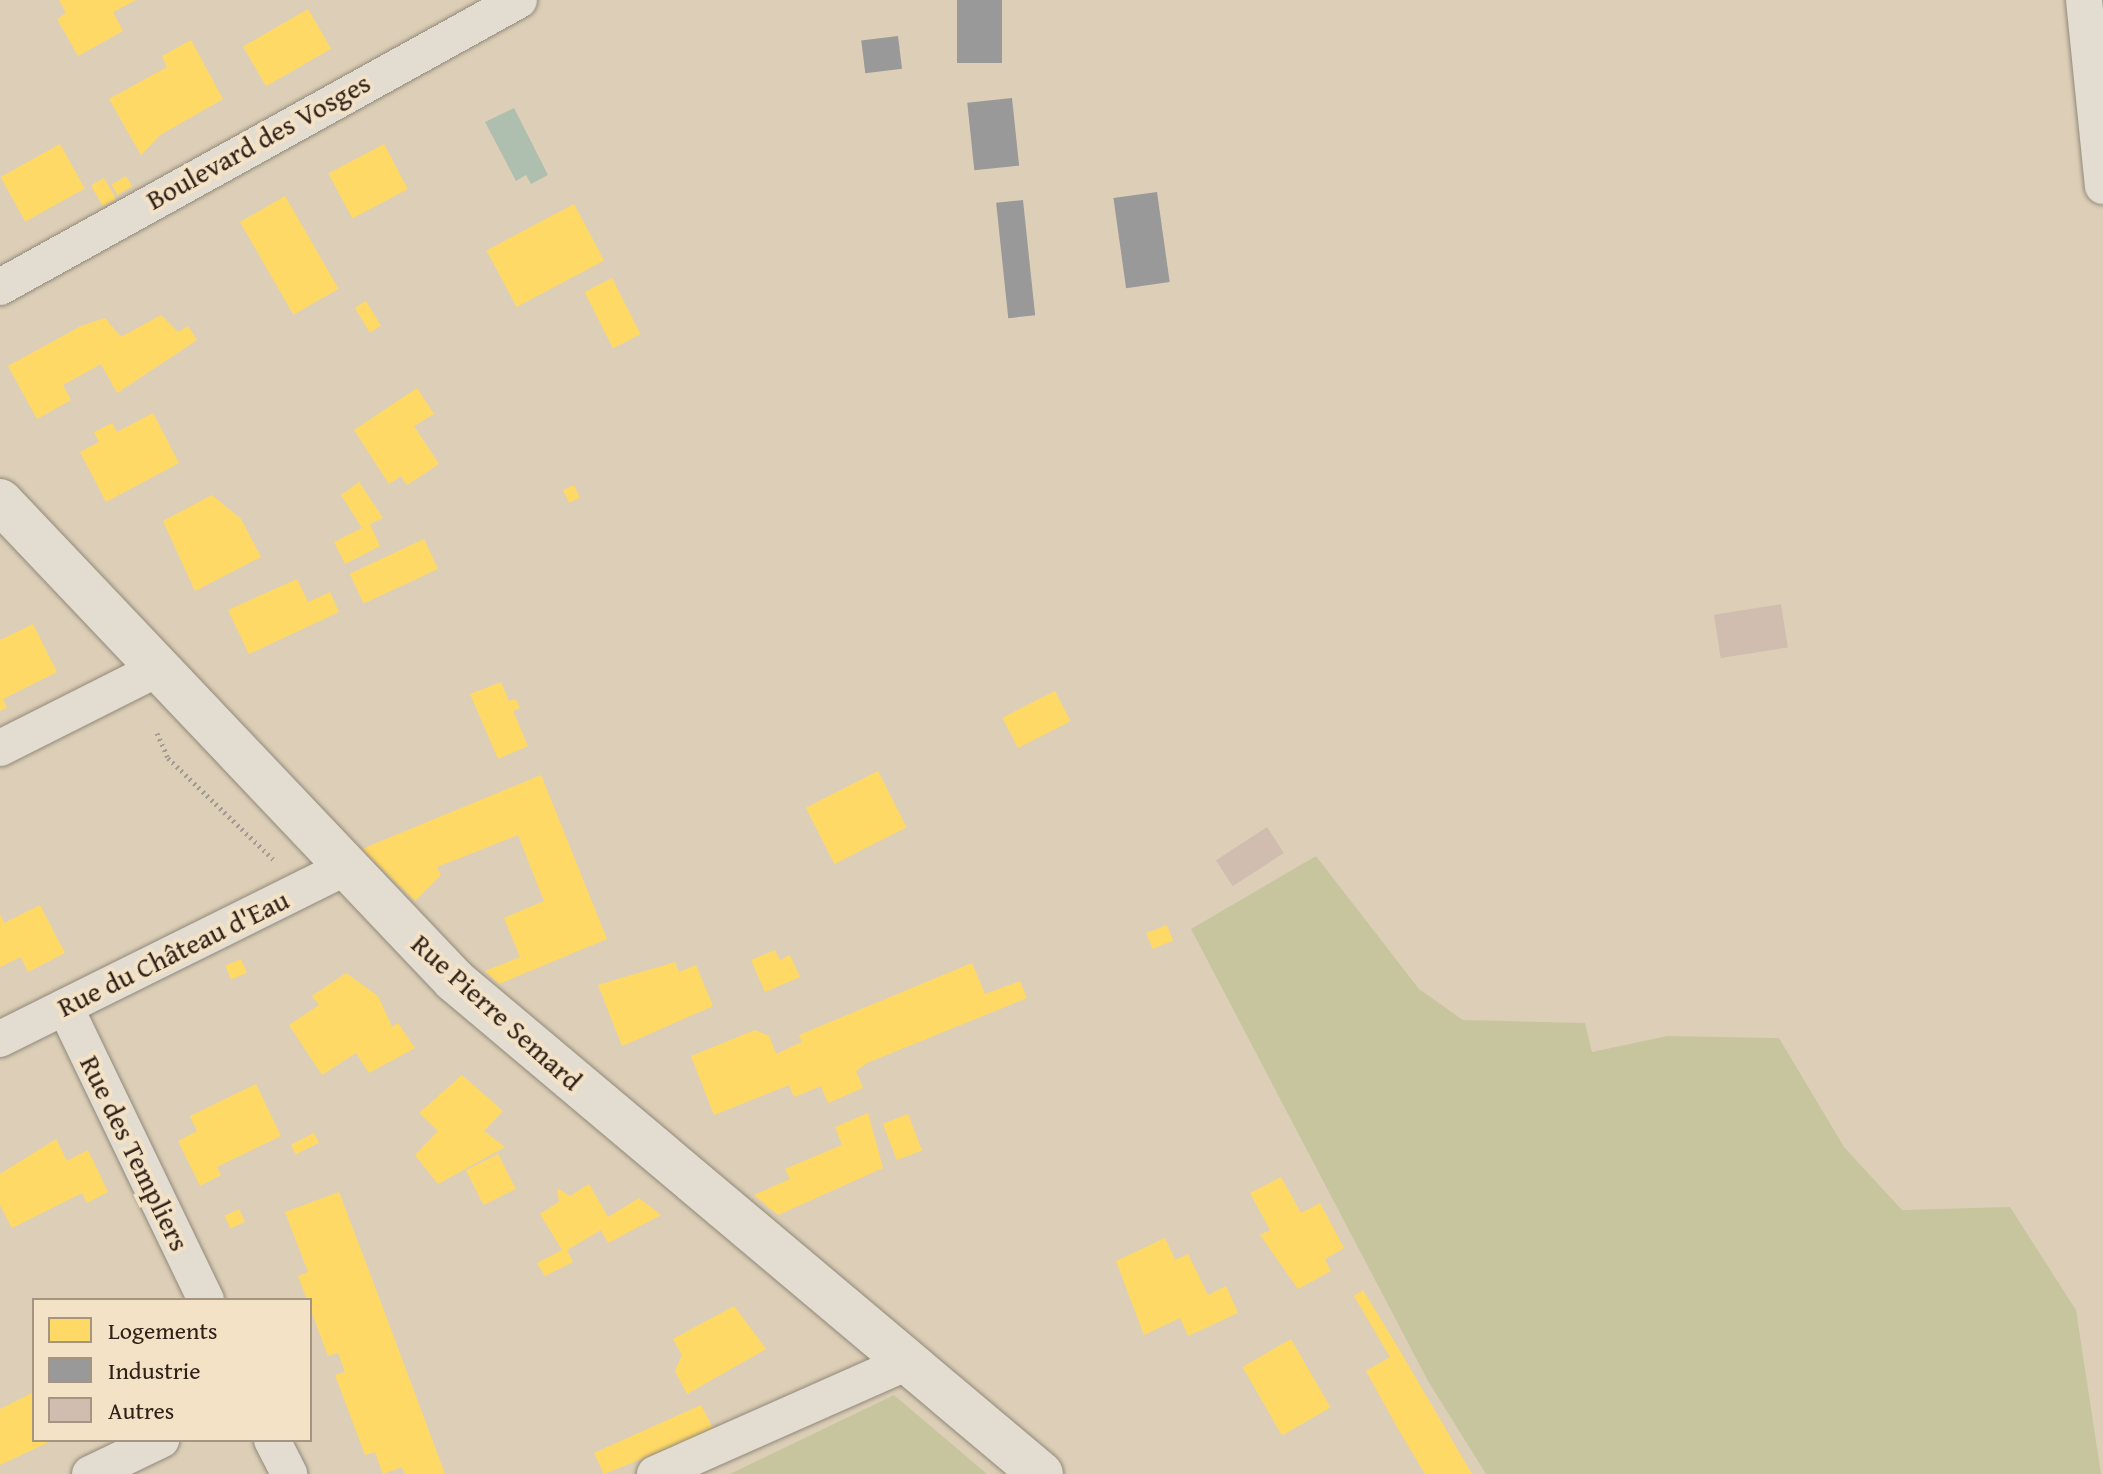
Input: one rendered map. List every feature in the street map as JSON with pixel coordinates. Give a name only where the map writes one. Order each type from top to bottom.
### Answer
[{"type":"main road","name":"Rue Pierre Semard","points":[[0,501],[454,980],[1041,1474]]},
{"type":"street","name":"Boulevard des Vosges","points":[[0,287],[519,0]]},
{"type":"street","points":[[2084,0],[2103,186]]},
{"type":"street","points":[[0,748],[157,669]]},
{"type":"street","name":"Rue du Château d'Eau","points":[[0,1039],[346,867]]},
{"type":"street","name":"Rue des Templiers","points":[[65,1007],[205,1298]]},
{"type":"street","points":[[655,1474],[908,1362]]},
{"type":"street","points":[[90,1474],[157,1442]]},
{"type":"street","points":[[273,1442],[289,1474]]},
{"type":"shaded area","points":[[514,108],[548,175],[531,184],[526,175],[516,181],[485,122]]},
{"type":"shaded area","points":[[1316,856],[1419,989],[1463,1020],[1585,1023],[1592,1052],[1667,1036],[1779,1038],[1844,1147],[1902,1210],[2010,1207],[2076,1310],[2101,1474],[1486,1474],[1428,1381],[1191,929]]},
{"type":"shaded area","points":[[894,1395],[987,1474],[730,1474]]},
{"type":"building: Logements","points":[[59,0],[136,0],[113,12],[123,31],[78,56],[57,19],[66,13]]},
{"type":"building: Logements","points":[[308,9],[331,49],[266,86],[243,46]]},
{"type":"building: Logements","points":[[191,40],[223,99],[160,135],[141,155],[109,99],[167,67],[162,56]]},
{"type":"building: Logements","points":[[60,144],[85,189],[25,222],[1,177]]},
{"type":"building: Logements","points":[[384,144],[408,189],[352,219],[328,174]]},
{"type":"building: Logements","points":[[126,176],[132,186],[118,195],[111,185]]},
{"type":"building: Logements","points":[[104,178],[116,199],[103,206],[91,186]]},
{"type":"building: Logements","points":[[285,196],[338,289],[293,315],[240,222]]},
{"type":"building: Logements","points":[[574,204],[604,261],[517,307],[487,250]]},
{"type":"building: Logements","points":[[612,278],[641,334],[613,348],[584,292]]},
{"type":"building: Logements","points":[[366,301],[381,326],[370,333],[355,308]]},
{"type":"building: Logements","points":[[161,315],[178,332],[188,326],[197,340],[117,393],[101,364],[63,385],[71,400],[37,419],[8,366],[81,326],[105,318],[121,337]]},
{"type":"building: Logements","points":[[417,388],[434,414],[414,426],[439,464],[407,485],[401,476],[389,484],[354,430]]},
{"type":"building: Logements","points":[[153,413],[179,463],[106,502],[80,452],[99,442],[94,432],[112,423],[117,432]]},
{"type":"building: Logements","points":[[359,482],[383,518],[370,524],[380,546],[345,564],[334,542],[362,528],[341,495]]},
{"type":"building: Logements","points":[[574,485],[580,498],[569,503],[563,490]]},
{"type":"building: Logements","points":[[212,495],[241,519],[261,557],[195,591],[163,521]]},
{"type":"building: Logements","points":[[424,539],[438,569],[364,604],[350,574]]},
{"type":"building: Logements","points":[[297,579],[308,602],[330,592],[339,612],[249,654],[228,610]]},
{"type":"building: Logements","points":[[33,624],[57,672],[3,699],[7,707],[0,711],[0,640]]},
{"type":"building: Logements","points":[[501,682],[509,701],[516,699],[520,708],[513,711],[528,746],[498,759],[470,694]]},
{"type":"building: Logements","points":[[1055,691],[1070,721],[1018,748],[1002,718]]},
{"type":"building: Logements","points":[[878,771],[907,827],[834,864],[806,808]]},
{"type":"building: Logements","points":[[541,775],[607,939],[499,984],[485,971],[520,957],[504,918],[544,901],[518,835],[437,867],[441,875],[415,901],[362,849]]},
{"type":"building: Logements","points":[[40,905],[65,953],[28,972],[21,957],[0,967],[0,914],[4,923]]},
{"type":"building: Logements","points":[[1167,925],[1173,941],[1153,949],[1146,933]]},
{"type":"building: Logements","points":[[775,950],[780,960],[790,955],[800,977],[765,992],[751,960]]},
{"type":"building: Logements","points":[[241,959],[247,973],[231,979],[225,966]]},
{"type":"building: Logements","points":[[675,962],[679,972],[696,965],[713,1006],[622,1046],[598,985]]},
{"type":"building: Logements","points":[[972,963],[985,994],[1020,981],[1027,998],[867,1063],[856,1071],[863,1088],[828,1103],[821,1086],[794,1097],[789,1085],[714,1115],[691,1056],[755,1030],[769,1036],[776,1054],[802,1042],[799,1035]]},
{"type":"building: Logements","points":[[346,973],[378,996],[392,1027],[398,1023],[415,1048],[369,1073],[356,1053],[322,1075],[289,1025],[319,1005],[312,996]]},
{"type":"building: Logements","points":[[462,1075],[503,1111],[484,1131],[505,1147],[438,1184],[415,1155],[438,1131],[419,1113]]},
{"type":"building: Logements","points":[[256,1084],[281,1136],[217,1167],[221,1175],[200,1186],[178,1141],[197,1131],[190,1116]]},
{"type":"building: Logements","points":[[868,1113],[883,1168],[778,1215],[754,1195],[790,1179],[785,1169],[842,1145],[835,1127]]},
{"type":"building: Logements","points":[[908,1114],[922,1150],[897,1160],[883,1124]]},
{"type":"building: Logements","points":[[314,1133],[319,1143],[296,1155],[291,1145]]},
{"type":"building: Logements","points":[[56,1139],[67,1161],[88,1150],[108,1192],[87,1203],[82,1193],[12,1228],[0,1205],[0,1174]]},
{"type":"building: Logements","points":[[498,1154],[516,1189],[484,1205],[466,1170]]},
{"type":"building: Logements","points":[[1281,1177],[1301,1213],[1320,1203],[1344,1248],[1325,1259],[1331,1271],[1298,1289],[1260,1235],[1270,1230],[1250,1193]]},
{"type":"building: Logements","points":[[589,1184],[608,1217],[639,1198],[661,1215],[608,1243],[601,1230],[567,1250],[573,1262],[545,1276],[537,1263],[562,1250],[540,1214],[559,1202],[557,1188],[570,1196]]},
{"type":"building: Logements","points":[[339,1192],[445,1474],[405,1474],[402,1467],[383,1474],[375,1452],[365,1455],[335,1375],[345,1372],[338,1353],[328,1356],[312,1313],[312,1298],[306,1298],[298,1276],[308,1272],[285,1212]]},
{"type":"building: Logements","points":[[239,1209],[245,1222],[230,1228],[224,1216]]},
{"type":"building: Logements","points":[[1165,1238],[1175,1260],[1188,1254],[1208,1295],[1226,1286],[1238,1313],[1188,1336],[1180,1318],[1144,1335],[1116,1261]]},
{"type":"building: Logements","points":[[1363,1290],[1472,1474],[1425,1474],[1397,1427],[1366,1371],[1390,1357],[1354,1296]]},
{"type":"building: Logements","points":[[734,1306],[766,1349],[687,1394],[675,1371],[682,1355],[673,1339]]},
{"type":"building: Logements","points":[[1291,1339],[1330,1407],[1282,1435],[1243,1367]]},
{"type":"building: Logements","points":[[32,1393],[32,1442],[49,1442],[0,1465],[0,1409]]},
{"type":"building: Logements","points":[[701,1405],[714,1430],[604,1474],[594,1453]]},
{"type":"building: Industrie","points":[[957,0],[1002,0],[1002,63],[957,63]]},
{"type":"building: Industrie","points":[[898,36],[902,69],[865,73],[861,41]]},
{"type":"building: Industrie","points":[[1012,98],[1019,166],[974,170],[967,103]]},
{"type":"building: Industrie","points":[[1157,192],[1170,282],[1126,288],[1113,198]]},
{"type":"building: Industrie","points":[[1023,200],[1035,315],[1008,318],[996,203]]},
{"type":"building: Autres","points":[[1781,604],[1788,647],[1721,658],[1714,615]]},
{"type":"building: Autres","points":[[1267,827],[1284,853],[1233,886],[1216,860]]}]
